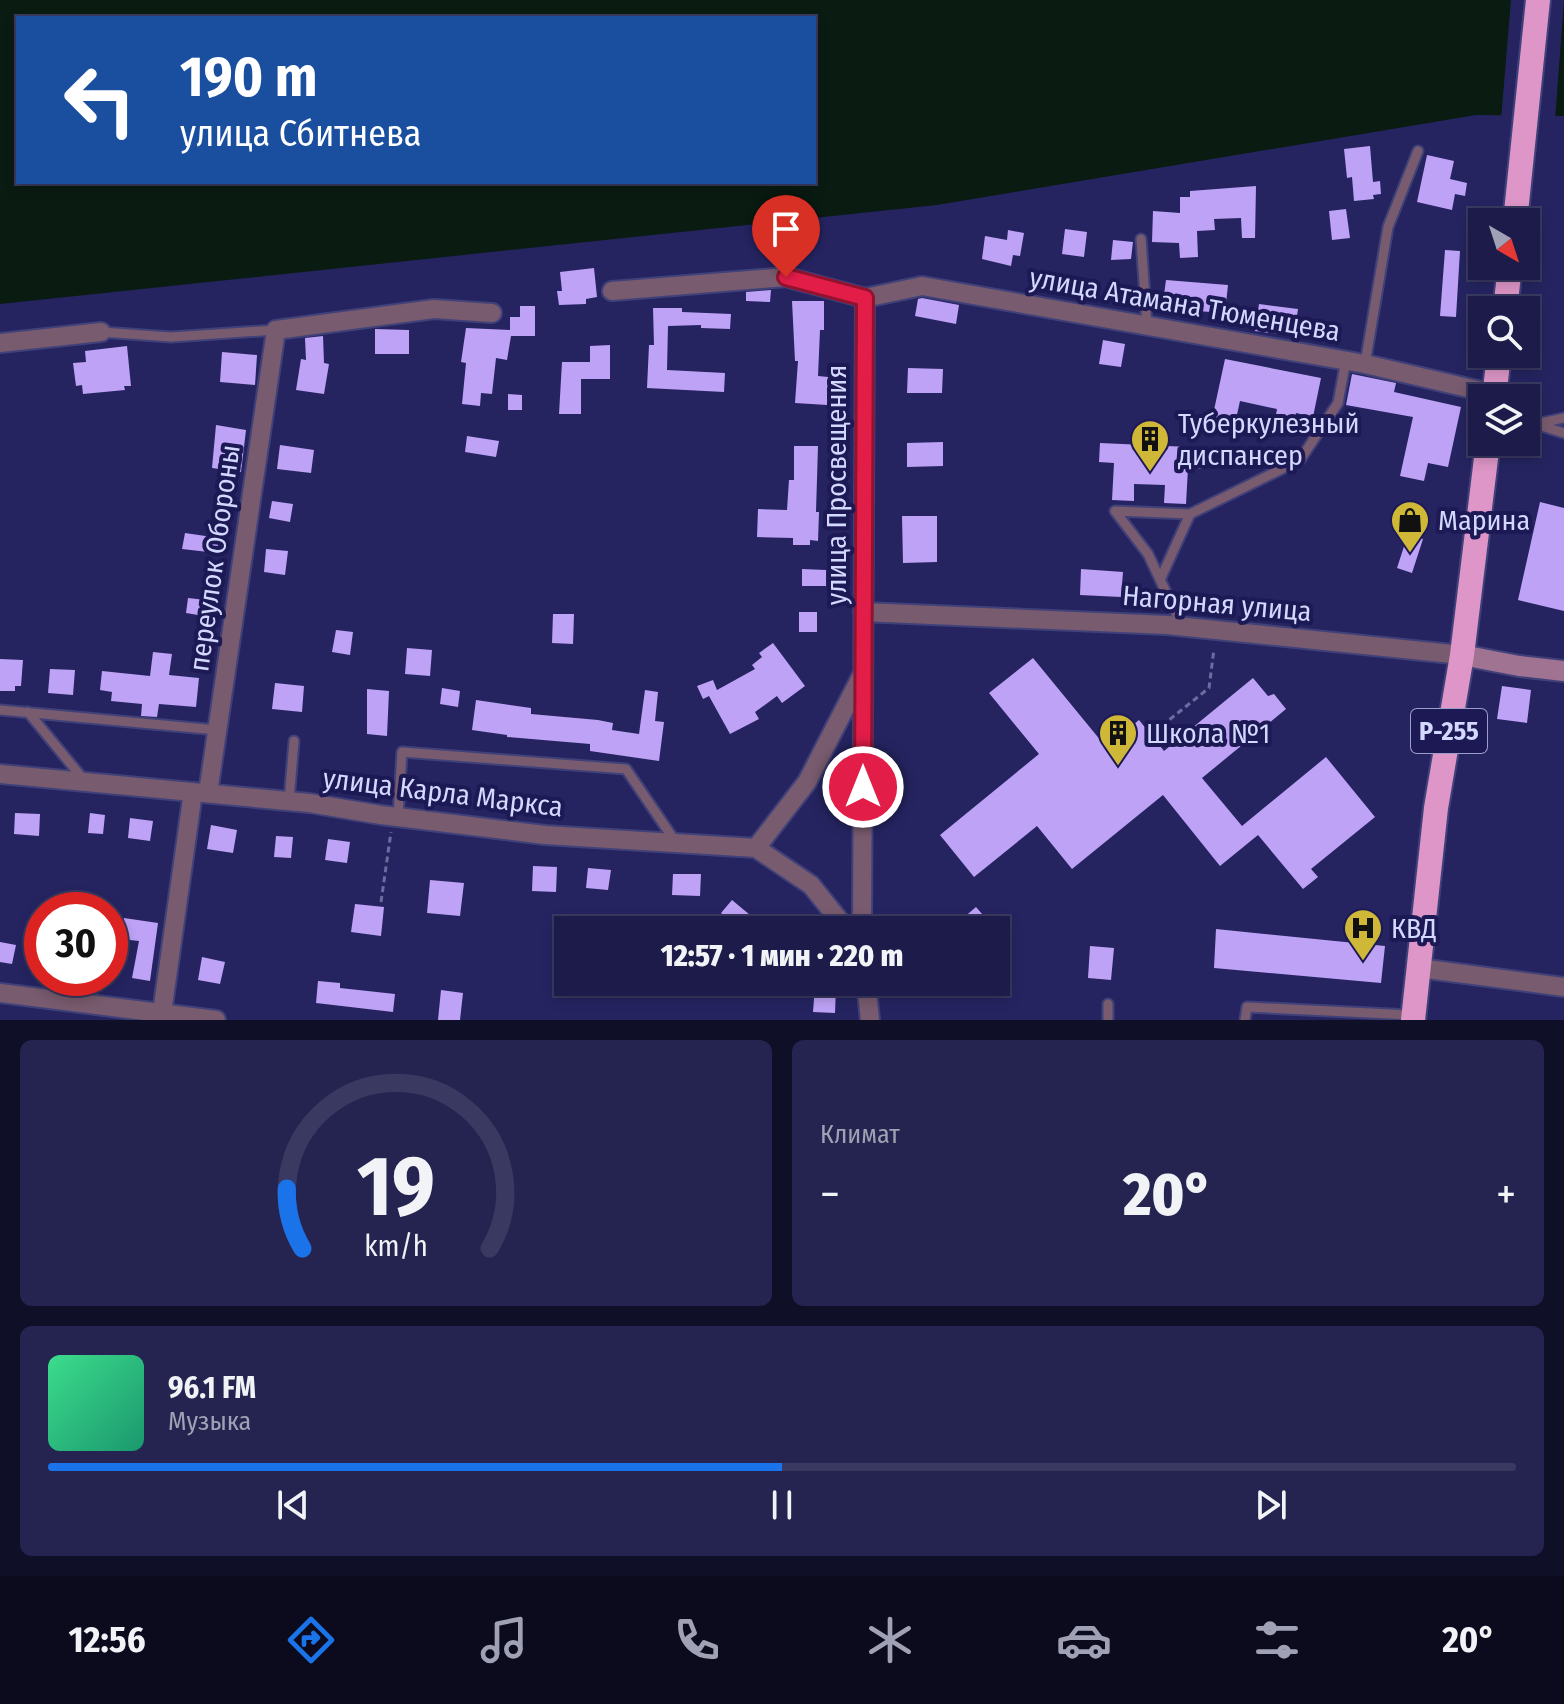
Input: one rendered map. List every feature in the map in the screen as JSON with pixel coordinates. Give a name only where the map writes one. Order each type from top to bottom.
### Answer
[{"type":"highway","points":[[1517,208],[1538,0]]},
{"type":"highway","name":"Р-255","points":[[1414,1017],[1436,808],[1462,655],[1486,456]]},
{"type":"street","points":[[612,291],[786,277],[865,298]]},
{"type":"street","name":"улица Атамана Тюменцева","points":[[865,298],[922,286],[1346,360],[1468,390]]},
{"type":"street","name":"улица Просвещения","points":[[862,916],[865,298]]},
{"type":"street","points":[[276,330],[434,309],[492,313]]},
{"type":"street","name":"переулок Обороны","points":[[162,1017],[200,793],[217,730],[276,330]]},
{"type":"street","points":[[0,343],[101,332]]},
{"type":"street","name":"Нагорная улица","points":[[863,612],[1182,626],[1462,655],[1564,671]]},
{"type":"street","name":"улица Просвещения","points":[[756,848],[807,782],[863,672]]},
{"type":"street","name":"улица Карла Маркса","points":[[0,774],[289,801],[545,835],[756,848]]},
{"type":"street","points":[[756,848],[811,885],[836,916]]},
{"type":"street","points":[[1419,968],[1564,987]]},
{"type":"street","points":[[0,993],[162,1017],[216,1020]]},
{"type":"street","points":[[867,996],[870,1020]]},
{"type":"lane","points":[[1365,364],[1388,227],[1418,151]]},
{"type":"lane","points":[[1141,239],[1147,326]]},
{"type":"lane","points":[[101,332],[171,337],[276,330]]},
{"type":"lane","points":[[1182,626],[1148,554],[1115,511],[1190,514],[1300,460],[1338,403],[1346,360]]},
{"type":"lane","points":[[1540,422],[1564,418]]},
{"type":"lane","points":[[1540,426],[1564,433]]},
{"type":"lane","points":[[1160,580],[1190,514]]},
{"type":"lane","points":[[0,710],[217,730]]},
{"type":"lane","points":[[28,712],[86,782]]},
{"type":"lane","points":[[289,801],[294,741]]},
{"type":"lane","points":[[395,817],[402,752],[626,769],[676,843]]},
{"type":"lane","points":[[1108,1004],[1108,1020]]},
{"type":"lane","points":[[1245,1020],[1247,1007],[1414,1017]]},
{"type":"path","points":[[1154,732],[1209,688],[1216,629]]},
{"type":"path","points":[[381,902],[395,817]]},
{"type":"shaded area","points":[[0,0],[1564,0],[1564,116],[1476,115],[937,205],[0,304]]},
{"type":"pier","points":[[1511,0],[1564,0],[1555,120],[1501,120]]},
{"type":"building","points":[[1370,146],[1373,182],[1380,181],[1381,194],[1373,195],[1374,199],[1354,201],[1352,177],[1347,178],[1344,149]]},
{"type":"building","points":[[1427,155],[1454,161],[1450,179],[1467,183],[1465,196],[1455,194],[1452,210],[1417,202]]},
{"type":"building","points":[[1256,186],[1255,238],[1242,238],[1241,218],[1214,219],[1215,230],[1197,231],[1198,257],[1180,258],[1179,243],[1152,242],[1153,211],[1180,213],[1180,197],[1190,197],[1190,191]]},
{"type":"building","points":[[1346,209],[1350,238],[1332,240],[1329,211]]},
{"type":"building","points":[[1065,229],[1087,232],[1084,257],[1062,254]]},
{"type":"building","points":[[1008,230],[1024,233],[1020,256],[1013,255],[1011,266],[982,259],[985,236],[1007,240]]},
{"type":"building","points":[[1113,240],[1133,242],[1131,259],[1111,260]]},
{"type":"building","points":[[1445,250],[1460,251],[1456,317],[1440,316]]},
{"type":"building","points":[[594,268],[597,297],[586,299],[586,304],[559,305],[557,291],[562,291],[560,272]]},
{"type":"building","points":[[1166,280],[1228,285],[1225,313],[1197,311],[1198,306],[1163,302]]},
{"type":"building","points":[[771,290],[770,302],[746,301],[746,292]]},
{"type":"building","points":[[918,299],[959,305],[956,324],[915,316]]},
{"type":"building","points":[[792,301],[824,301],[818,376],[828,377],[827,405],[795,403],[798,361],[795,361]]},
{"type":"building","points":[[1259,304],[1298,309],[1294,336],[1255,331]]},
{"type":"building","points":[[520,306],[535,306],[535,336],[511,336],[507,360],[496,358],[492,394],[481,393],[480,406],[462,404],[466,363],[461,362],[466,328],[510,330],[510,317],[520,317]]},
{"type":"building","points":[[653,308],[731,314],[730,329],[701,328],[701,325],[668,326],[667,370],[725,373],[724,392],[647,388],[649,345],[654,345]]},
{"type":"building","points":[[375,329],[409,330],[409,354],[375,354]]},
{"type":"building","points":[[323,336],[324,363],[329,364],[324,394],[296,390],[301,359],[306,360],[305,338]]},
{"type":"building","points":[[1103,340],[1125,344],[1121,367],[1099,364]]},
{"type":"building","points":[[610,345],[610,379],[581,379],[581,414],[559,414],[562,362],[590,362],[590,346]]},
{"type":"building","points":[[127,346],[131,386],[124,386],[125,390],[83,394],[82,385],[76,386],[73,363],[86,362],[85,351]]},
{"type":"building","points":[[222,352],[257,355],[255,385],[220,382]]},
{"type":"building","points":[[1225,359],[1321,378],[1313,417],[1296,413],[1293,430],[1274,426],[1277,409],[1240,401],[1234,428],[1211,424]]},
{"type":"building","points":[[908,368],[943,369],[942,393],[907,393]]},
{"type":"building","points":[[1352,374],[1396,383],[1394,392],[1461,407],[1448,467],[1428,463],[1424,481],[1400,476],[1413,417],[1346,405]]},
{"type":"building","points":[[508,394],[522,395],[522,410],[508,410]]},
{"type":"building","points":[[216,425],[246,430],[241,472],[212,468]]},
{"type":"building","points":[[467,436],[499,441],[496,457],[465,452]]},
{"type":"building","points":[[943,442],[943,466],[907,467],[907,443]]},
{"type":"building","name":"Туберкулезный диспансер","points":[[1100,443],[1189,447],[1188,453],[1205,454],[1204,469],[1188,468],[1186,504],[1164,503],[1165,485],[1134,484],[1134,501],[1112,500],[1114,463],[1099,462]]},
{"type":"building","points":[[280,445],[314,450],[311,473],[277,469]]},
{"type":"building","points":[[794,446],[818,446],[818,541],[810,540],[810,545],[793,545],[793,538],[757,537],[758,509],[787,510],[789,480],[794,480]]},
{"type":"building","points":[[272,501],[293,504],[290,522],[269,518]]},
{"type":"building","points":[[1540,502],[1564,508],[1564,611],[1518,600]]},
{"type":"building","points":[[902,516],[937,516],[937,562],[903,563]]},
{"type":"building","points":[[185,533],[219,538],[217,553],[182,549]]},
{"type":"building","name":"Марина","points":[[1408,534],[1423,539],[1412,573],[1397,568]]},
{"type":"building","points":[[266,549],[288,551],[285,575],[264,572]]},
{"type":"building","points":[[802,569],[826,570],[826,586],[802,586]]},
{"type":"building","points":[[1081,569],[1123,572],[1121,597],[1080,595]]},
{"type":"building","points":[[188,598],[206,600],[204,616],[186,613]]},
{"type":"building","points":[[799,612],[817,612],[817,632],[799,632]]},
{"type":"building","points":[[553,614],[574,614],[573,644],[552,643]]},
{"type":"building","points":[[336,630],[353,632],[350,655],[332,652]]},
{"type":"building","points":[[773,643],[805,686],[782,703],[777,696],[755,712],[759,719],[730,734],[709,696],[703,699],[697,686],[713,680],[717,690],[755,669],[752,665],[762,657],[759,653]]},
{"type":"building","points":[[407,648],[432,650],[430,676],[405,674]]},
{"type":"building","points":[[153,652],[172,654],[169,675],[199,678],[196,707],[159,704],[157,717],[141,716],[142,704],[111,701],[112,692],[100,690],[102,671],[150,676]]},
{"type":"building","name":"Школа №1","points":[[1033,658],[1106,747],[1139,720],[1164,751],[1253,678],[1268,696],[1274,694],[1286,709],[1202,778],[1242,826],[1326,757],[1375,817],[1311,869],[1318,877],[1303,889],[1258,835],[1220,866],[1163,795],[1072,869],[1037,826],[974,877],[940,835],[1039,754],[989,693]]},
{"type":"building","points":[[0,659],[23,660],[21,686],[15,686],[15,691],[0,691]]},
{"type":"building","points":[[50,669],[75,670],[73,695],[48,693]]},
{"type":"building","points":[[275,683],[304,686],[302,712],[272,709]]},
{"type":"building","points":[[1502,686],[1531,690],[1527,723],[1497,719]]},
{"type":"building","points":[[442,688],[460,691],[458,707],[440,704]]},
{"type":"building","points":[[367,689],[389,691],[387,736],[367,734]]},
{"type":"building","points":[[645,690],[658,692],[655,721],[664,722],[659,761],[590,751],[590,744],[507,737],[472,730],[476,700],[531,708],[531,714],[613,723],[612,730],[639,734]]},
{"type":"building","points":[[15,813],[40,814],[39,836],[14,834]]},
{"type":"building","points":[[90,813],[105,815],[103,834],[88,833]]},
{"type":"building","points":[[130,818],[153,821],[150,841],[128,838]]},
{"type":"building","points":[[211,825],[237,830],[233,853],[207,849]]},
{"type":"building","points":[[276,836],[293,837],[291,858],[274,857]]},
{"type":"building","points":[[328,839],[350,842],[347,863],[325,860]]},
{"type":"building","points":[[533,866],[557,867],[556,892],[532,891]]},
{"type":"building","points":[[588,868],[611,870],[608,890],[586,888]]},
{"type":"building","points":[[673,874],[701,874],[700,896],[672,895]]},
{"type":"building","points":[[430,880],[464,883],[460,916],[427,913]]},
{"type":"building","points":[[732,900],[750,915],[724,916],[721,913]]},
{"type":"building","points":[[355,904],[384,907],[381,936],[351,932]]},
{"type":"building","points":[[976,907],[984,916],[965,916]]},
{"type":"building","points":[[128,919],[158,923],[150,981],[132,978],[139,941],[128,940]]},
{"type":"building","points":[[1216,929],[1385,946],[1381,983],[1214,968]]},
{"type":"building","points":[[0,942],[16,945],[12,964],[0,962]]},
{"type":"building","points":[[1090,946],[1114,948],[1111,980],[1088,978]]},
{"type":"building","points":[[202,957],[225,962],[220,984],[198,980]]},
{"type":"building","points":[[318,981],[340,983],[340,988],[395,994],[393,1012],[316,1003]]},
{"type":"building","points":[[441,990],[463,993],[460,1020],[438,1020]]},
{"type":"building","points":[[814,996],[836,996],[835,1013],[813,1012]]},
{"type":"place","name":"Туберкулезный диспансер","points":[[1150,473]]},
{"type":"place","name":"Марина","points":[[1410,554]]},
{"type":"place","name":"Школа №1","points":[[1118,767]]},
{"type":"place","name":"КВД","points":[[1363,962]]},
{"type":"route","points":[[786,277],[865,298],[863,787]]}]
